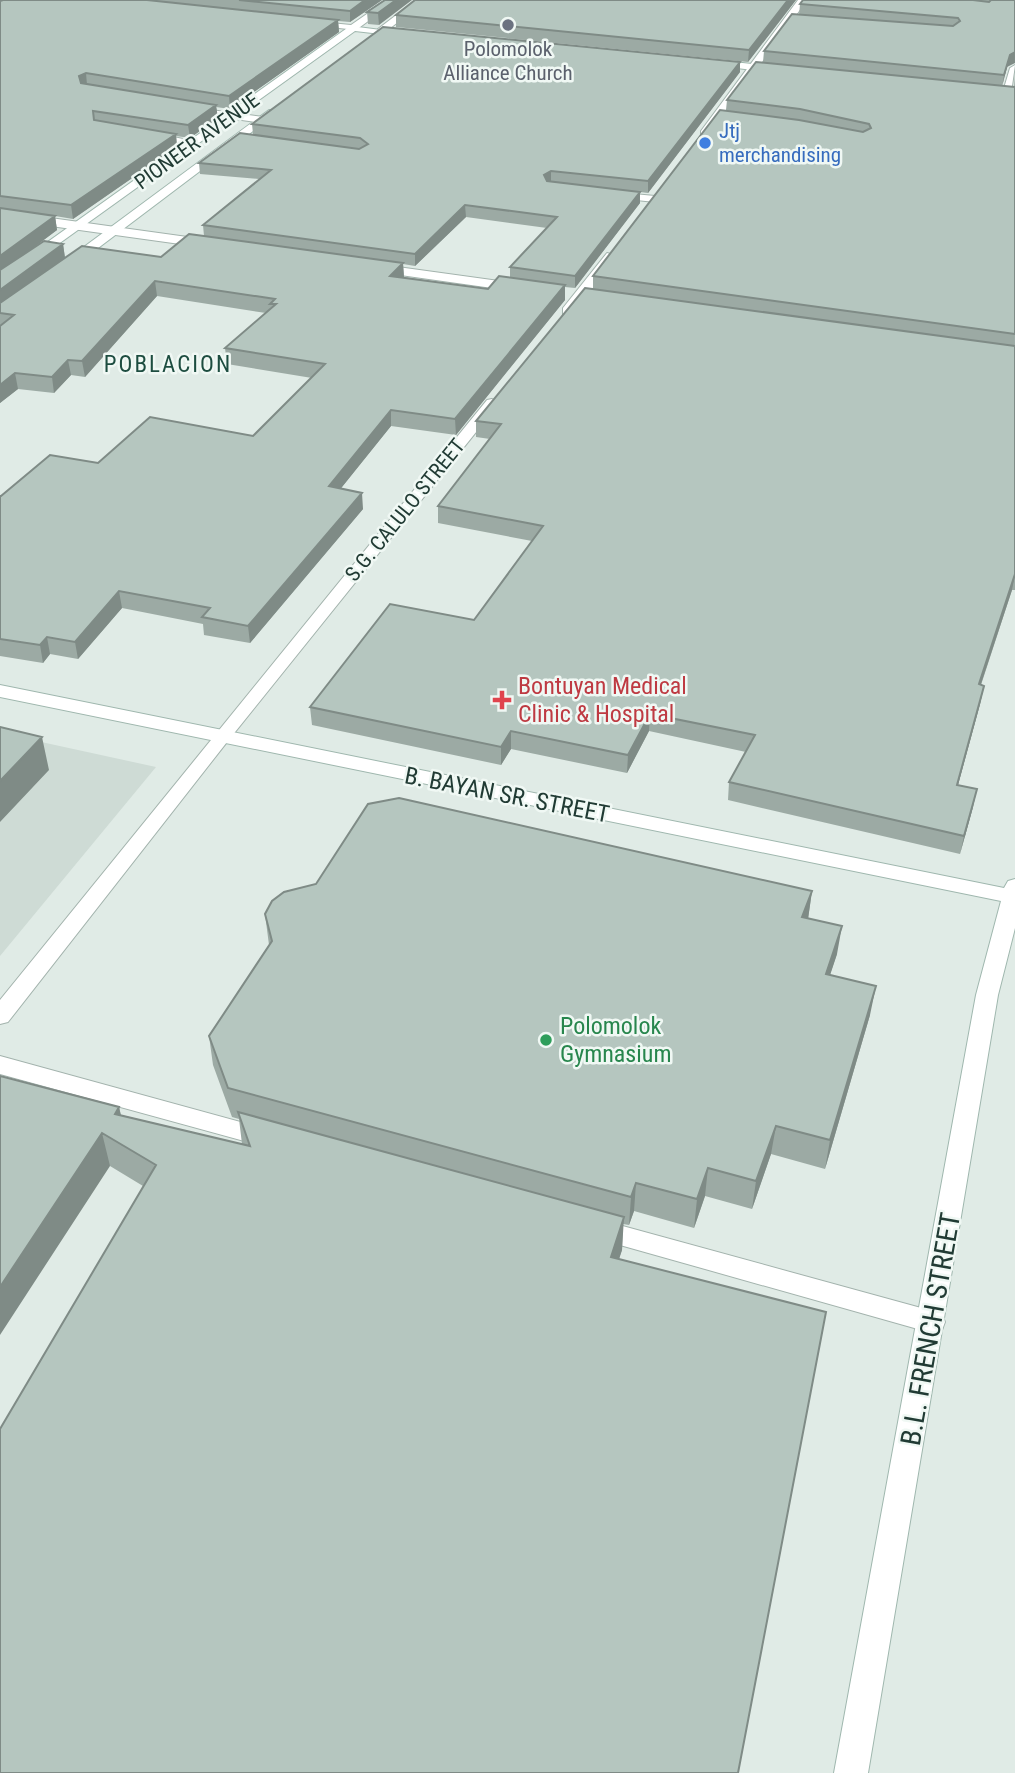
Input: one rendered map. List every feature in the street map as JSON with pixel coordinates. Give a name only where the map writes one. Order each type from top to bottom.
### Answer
[{"type":"street","name":"PIONEER AVENUE","points":[[0,282],[393,0]]},
{"type":"street","points":[[376,35],[422,0]]},
{"type":"street","points":[[694,148],[723,118],[754,67],[803,0]]},
{"type":"street","points":[[788,20],[802,21]]},
{"type":"street","points":[[300,23],[354,28],[376,35],[422,35]]},
{"type":"street","points":[[699,62],[794,71]]},
{"type":"street","points":[[993,91],[1011,93],[1015,68]]},
{"type":"street","name":"PIONEER AVENUE","points":[[62,270],[281,106]]},
{"type":"street","points":[[177,108],[263,120]]},
{"type":"street","points":[[135,132],[193,144]]},
{"type":"street","points":[[237,138],[251,140]]},
{"type":"street","points":[[603,194],[655,200]]},
{"type":"street","points":[[0,215],[223,246]]},
{"type":"street","points":[[562,318],[622,242]]},
{"type":"street","points":[[360,266],[538,290]]},
{"type":"street","name":"S.G. CALULO STREET","points":[[0,1016],[220,738],[500,393]]},
{"type":"street","name":"B. BAYAN SR. STREET","points":[[0,691],[220,738],[1014,893]]},
{"type":"street","name":"B.L. FRENCH STREET","points":[[851,1773],[932,1322],[987,995],[1014,893]]},
{"type":"street","points":[[0,1065],[293,1146]]},
{"type":"street","points":[[573,1223],[932,1322]]},
{"type":"shaded area","points":[[0,733],[156,767],[0,956]]},
{"type":"building","points":[[147,0],[338,20],[229,96],[86,73],[79,76],[81,83],[216,105],[188,125],[93,111],[94,120],[176,134],[71,205],[0,196],[0,1]]},
{"type":"building","points":[[239,0],[365,0],[350,11]]},
{"type":"building","points":[[385,0],[396,0],[378,13],[367,12]]},
{"type":"building","points":[[415,0],[788,0],[749,50],[396,15]]},
{"type":"building","points":[[803,0],[1015,0],[1015,52],[1010,55],[1004,75],[764,51],[792,14],[953,26],[960,21],[958,18],[800,4]]},
{"type":"building","points":[[383,27],[740,62],[648,181],[551,171],[544,175],[547,181],[640,192],[575,276],[510,267],[557,217],[465,205],[415,254],[203,225],[271,170],[199,163],[240,133],[359,149],[368,144],[360,138],[252,124]]},
{"type":"building","points":[[756,62],[1015,87],[1015,334],[593,276],[720,110],[799,120],[863,132],[871,128],[869,124],[800,109],[727,100]]},
{"type":"building","points":[[0,208],[55,216],[0,256]]},
{"type":"building","points":[[189,234],[403,263],[390,276],[488,289],[499,276],[565,285],[455,419],[391,410],[329,486],[362,493],[248,626],[202,617],[210,608],[119,591],[75,642],[47,637],[40,645],[0,639],[0,496],[50,455],[98,463],[150,417],[253,436],[325,364],[225,348],[276,304],[270,304],[275,299],[155,281],[82,361],[68,360],[52,377],[15,373],[0,385],[0,326],[14,315],[0,313],[0,303],[82,246],[161,257]]},
{"type":"building","points":[[44,241],[63,244],[0,290],[0,270]]},
{"type":"building","points":[[585,288],[1015,346],[1015,574],[979,684],[984,686],[957,785],[977,789],[964,836],[729,782],[755,735],[650,714],[628,755],[511,731],[501,747],[310,707],[390,604],[474,620],[543,526],[438,506],[501,424],[476,421]]},
{"type":"building","points":[[0,727],[42,737],[0,781]]},
{"type":"building","name":"Polomolok Gymnasium","points":[[399,798],[812,891],[802,917],[842,926],[826,974],[876,986],[830,1140],[776,1126],[756,1181],[708,1168],[697,1199],[636,1183],[631,1197],[228,1088],[209,1036],[272,941],[265,914],[272,901],[284,892],[316,884],[368,804]]},
{"type":"building","points":[[0,1076],[119,1107],[115,1114],[250,1146],[238,1112],[624,1217],[611,1257],[826,1312],[738,1773],[0,1773],[0,1429],[156,1165],[102,1133],[0,1287]]},
{"type":"place","name":"Polomolok Alliance Church","points":[[508,25]]},
{"type":"place","name":"Jtj merchandising","points":[[705,143]]},
{"type":"place","name":"Bontuyan Medical Clinic & Hospital","points":[[502,700]]},
{"type":"place","name":"Polomolok Gymnasium","points":[[546,1040]]},
{"type":"district","name":"POBLACION","points":[[168,364]]}]
